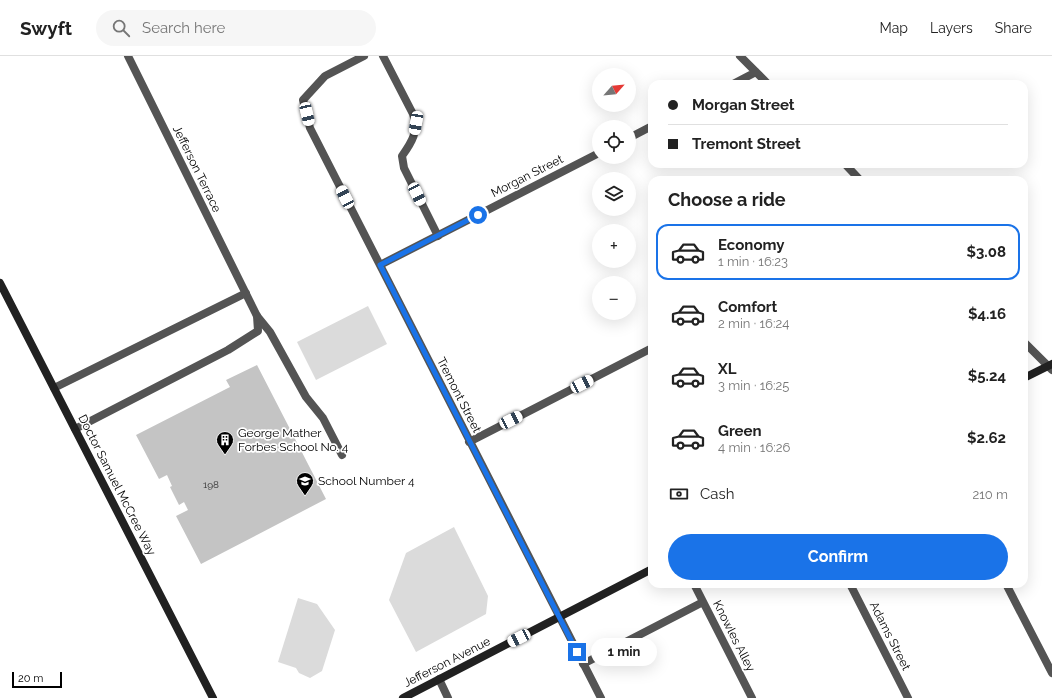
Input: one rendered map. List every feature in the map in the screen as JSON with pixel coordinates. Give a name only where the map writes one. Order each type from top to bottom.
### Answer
[{"type":"street","name":"Jefferson Terrace","points":[[128,56],[257,316],[270,332],[306,397],[323,418],[342,455]]},
{"type":"street","name":"Tremont Street","points":[[364,56],[325,76],[304,100],[310,128],[601,698]]},
{"type":"street","points":[[383,56],[414,114],[416,123],[414,134],[409,146],[402,156],[404,168],[438,236]]},
{"type":"street","points":[[740,56],[764,80]]},
{"type":"street","points":[[741,80],[756,72]]},
{"type":"street","points":[[636,134],[648,128]]},
{"type":"street","name":"Morgan Street","points":[[380,265],[592,157]]},
{"type":"street","points":[[849,168],[856,176]]},
{"type":"street","name":"Doctor Samuel McCree Way","points":[[0,283],[212,698]]},
{"type":"street","points":[[54,388],[246,293]]},
{"type":"street","points":[[75,429],[228,350],[258,331],[257,316]]},
{"type":"street","points":[[1028,346],[1051,367],[1028,376]]},
{"type":"street","points":[[469,442],[648,350]]},
{"type":"street","name":"Jefferson Avenue","points":[[406,697],[648,571]]},
{"type":"street","name":"Knowles Alley","points":[[696,588],[752,698]]},
{"type":"street","name":"Adams Street","points":[[852,588],[908,698]]},
{"type":"street","points":[[1008,588],[1052,673]]},
{"type":"street","points":[[583,664],[703,602]]},
{"type":"street","points":[[439,679],[448,698]]},
{"type":"shaded area","points":[[368,306],[387,344],[316,380],[297,342]]},
{"type":"shaded area","points":[[454,527],[488,596],[486,614],[416,652],[389,600],[406,553]]},
{"type":"shaded area","points":[[298,598],[317,604],[335,630],[322,671],[310,678],[299,673],[296,668],[278,662]]},
{"type":"building","name":"George Mather Forbes School No. 4","points":[[257,365],[326,499],[201,564],[176,516],[188,510],[184,502],[179,505],[170,487],[172,486],[167,475],[159,479],[136,435],[230,387],[226,380]]},
{"type":"place","name":"George Mather Forbes School No. 4","points":[[225,455]]},
{"type":"place","name":"School Number 4","points":[[305,496]]},
{"type":"route","points":[[478,215],[380,265],[577,652]]}]
